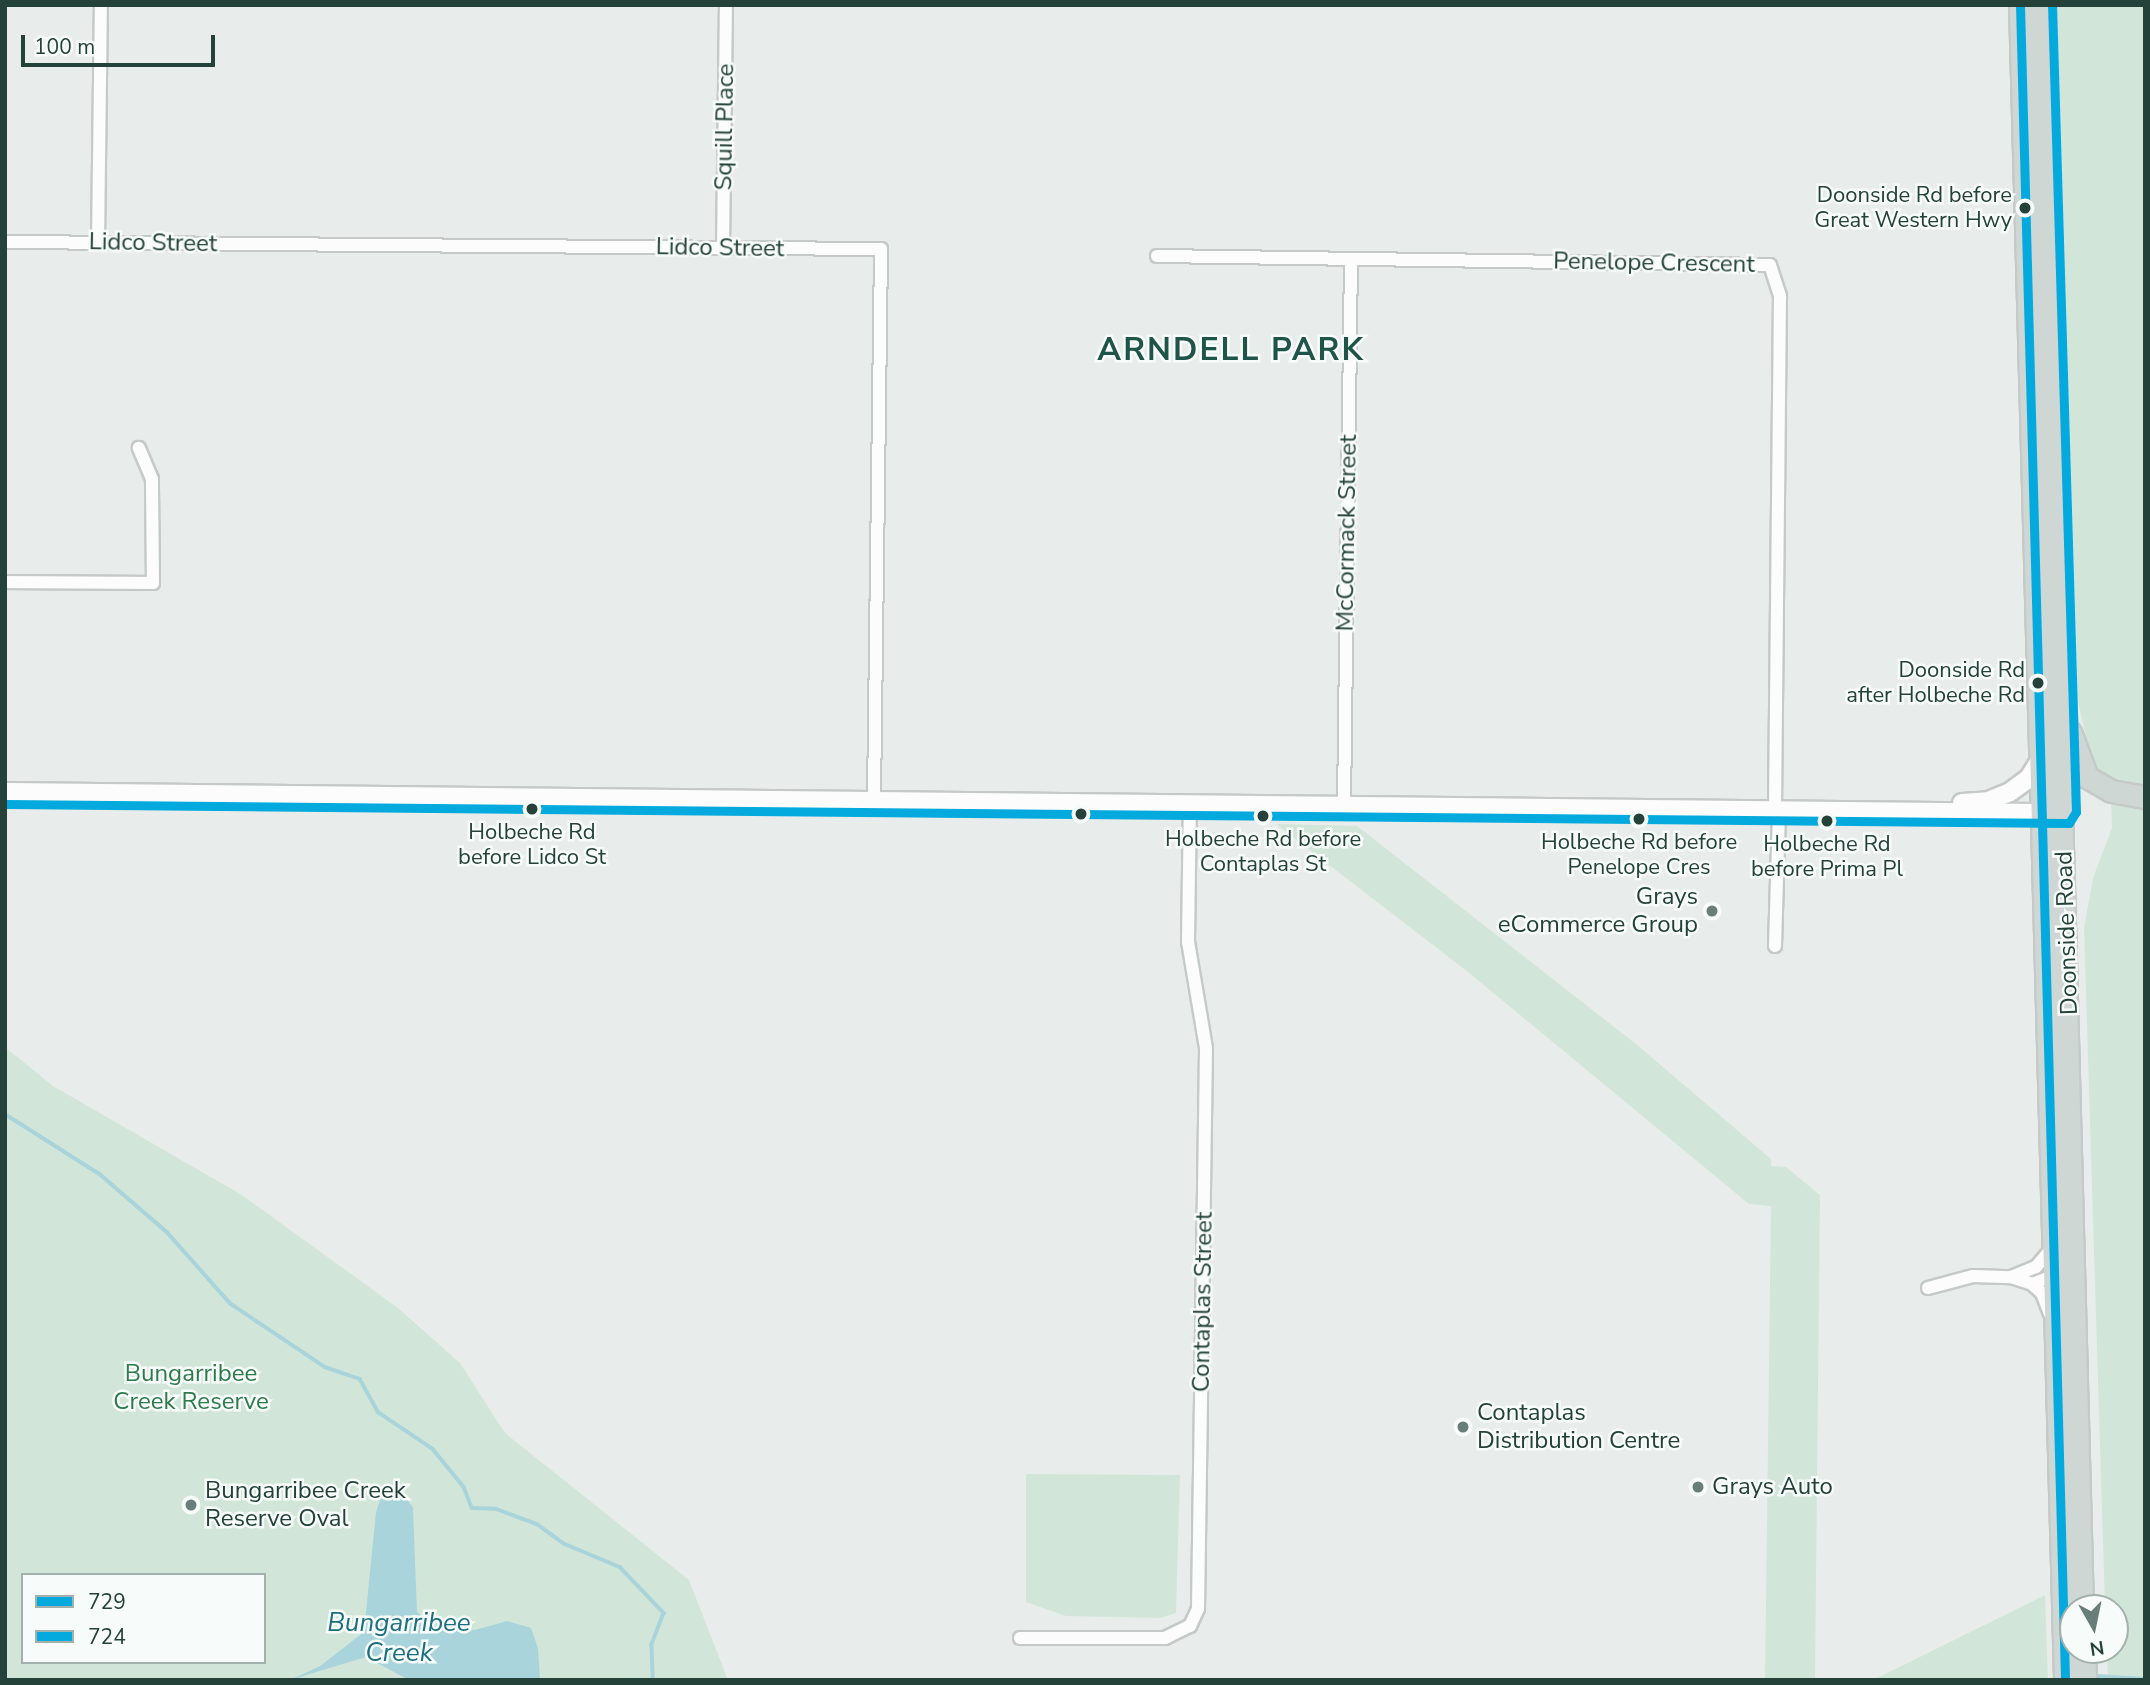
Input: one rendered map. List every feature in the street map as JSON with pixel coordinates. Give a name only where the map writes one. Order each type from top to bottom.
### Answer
[{"type":"main road","name":"Doonside Road","points":[[2020,5],[2039,762],[2081,1594]]},
{"type":"main road","name":"Doonside Road","points":[[2040,5],[2064,812],[2065,1244],[2055,1275],[2055,1327],[2065,1680]]},
{"type":"main road","points":[[2062,706],[2087,777],[2111,791],[2145,797]]},
{"type":"street","points":[[98,243],[101,5]]},
{"type":"street","name":"Squill Place","points":[[723,248],[726,5]]},
{"type":"street","name":"Lidco Street","points":[[5,242],[881,250],[874,802]]},
{"type":"street","name":"Penelope Crescent","points":[[1157,256],[1770,265],[1780,296],[1777,812]]},
{"type":"street","name":"McCormack Street","points":[[1344,806],[1351,259]]},
{"type":"street","points":[[5,582],[153,583],[152,479],[139,448]]},
{"type":"street","points":[[1911,812],[1941,803],[1999,796],[2022,784],[2039,762]]},
{"type":"street","points":[[5,792],[1777,812],[2064,812]]},
{"type":"street","name":"Contaplas Street","points":[[1020,1638],[1165,1638],[1190,1626],[1198,1609],[1206,1048],[1188,942],[1190,805]]},
{"type":"street","points":[[1775,946],[1777,812]]},
{"type":"street","points":[[2011,1277],[2044,1261],[2065,1244]]},
{"type":"street","points":[[2032,1284],[2055,1275]]},
{"type":"street","points":[[1928,1288],[1973,1276],[2011,1277],[2032,1284],[2042,1293],[2055,1327]]},
{"type":"green space","points":[[2057,5],[2145,5],[2145,1680],[2108,1680],[2107,1664],[2129,1664],[2129,1594],[2105,1594],[2084,928],[2093,878],[2112,828],[2111,799],[2089,752],[2078,701]]},
{"type":"green space","points":[[1276,824],[1357,826],[1636,1044],[1771,1159],[1771,1166],[1786,1167],[1820,1195],[1815,1680],[1765,1680],[1771,1206],[1749,1204],[1468,972]]},
{"type":"green space","name":"Bungarribee Creek Reserve","points":[[5,1047],[53,1086],[242,1195],[398,1308],[460,1363],[505,1433],[689,1580],[728,1680],[5,1680]]},
{"type":"green space","points":[[1026,1474],[1180,1475],[1176,1613],[1161,1618],[1066,1616],[1026,1602]]},
{"type":"green space","points":[[2045,1595],[2048,1680],[1873,1680]]},
{"type":"water","name":"Bungarribee Creek","points":[[400,1489],[413,1508],[417,1612],[434,1625],[456,1629],[475,1630],[507,1621],[531,1628],[538,1648],[540,1680],[409,1680],[366,1657],[290,1680],[320,1666],[364,1632],[376,1512],[382,1495]]},
{"type":"waterway","name":"Bungarribee Creek","points":[[5,1114],[101,1175],[167,1232],[231,1304],[325,1367],[360,1379],[378,1412],[433,1449],[464,1487],[472,1508],[496,1509],[537,1524],[565,1544],[620,1567],[664,1613],[652,1645],[653,1680]]},
{"type":"waterway","name":"Bungarribee Creek","points":[[2097,1676],[2145,1679]]},
{"type":"waterway","points":[[28,1680],[87,1680]]},
{"type":"transit line","name":"729","points":[[2020,5],[2065,1680]]},
{"type":"transit line","name":"724","points":[[5,804],[2069,823],[2076,812],[2052,5]]},
{"type":"place","name":"Doonside Rd before Great Western Hwy","points":[[2025,208]]},
{"type":"place","name":"Doonside Rd after Holbeche Rd","points":[[2038,683]]},
{"type":"place","name":"Holbeche Rd before Lidco St","points":[[532,809]]},
{"type":"place","name":"Holbeche Rd before Contaplas St","points":[[1263,816]]},
{"type":"place","name":"Holbeche Rd before Penelope Cres","points":[[1639,819]]},
{"type":"place","name":"Holbeche Rd before Prima Pl","points":[[1827,821]]},
{"type":"place","name":"Grays eCommerce Group","points":[[1712,911]]},
{"type":"place","name":"Contaplas Distribution Centre","points":[[1463,1427]]},
{"type":"place","name":"Grays Auto","points":[[1698,1487]]},
{"type":"place","name":"Bungarribee Creek Reserve Oval","points":[[191,1505]]},
{"type":"district","name":"ARNDELL PARK","points":[[1231,350]]}]
